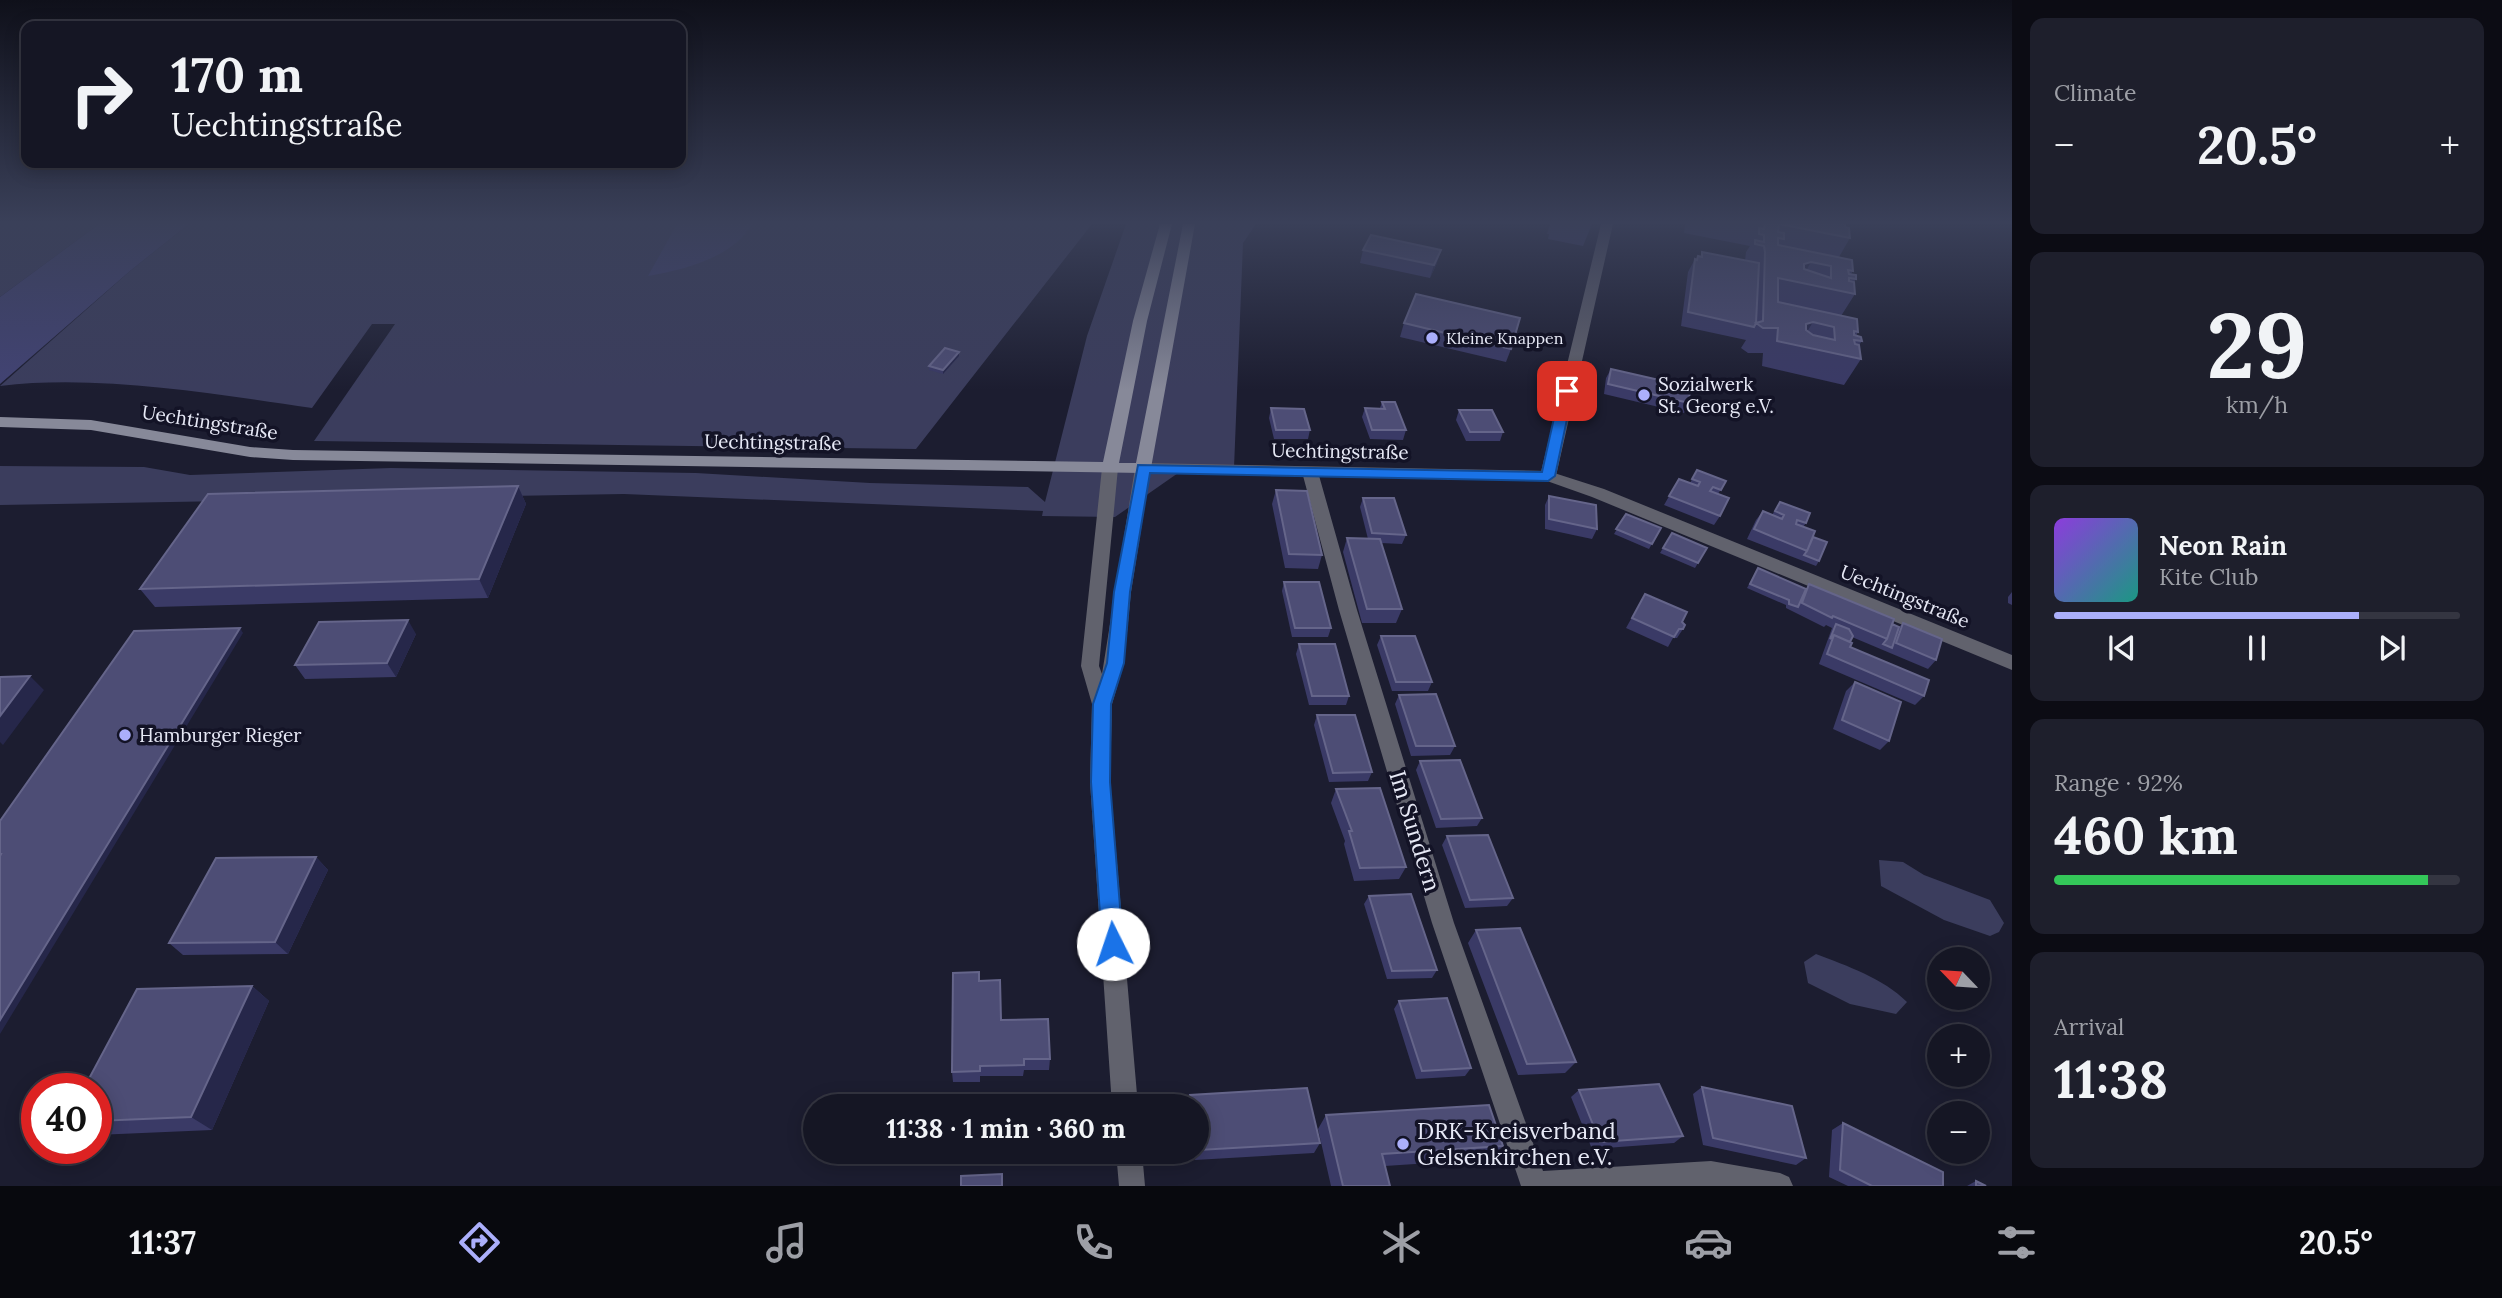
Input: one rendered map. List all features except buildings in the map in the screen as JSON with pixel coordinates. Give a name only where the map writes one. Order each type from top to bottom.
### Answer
[{"type":"main road","points":[[1110,468],[1151,279]]},
{"type":"main road","points":[[1143,468],[1179,279]]},
{"type":"main road","name":"Uechtingstraße","points":[[0,422],[91,425],[231,449],[293,455],[1143,468]]},
{"type":"street","points":[[1548,476],[1594,279]]},
{"type":"street","points":[[1102,704],[1090,666],[1110,468]]},
{"type":"street","points":[[1124,1094],[1100,782],[1102,704],[1115,663],[1122,592],[1143,468]]},
{"type":"street","name":"Uechtingstraße","points":[[1143,468],[1548,476],[1610,498],[2012,663]]},
{"type":"street","name":"Im Sundern","points":[[1310,472],[1348,610],[1443,923],[1534,1186],[1711,1174],[1780,1186]]},
{"type":"street","points":[[1130,1164],[1132,1186]]},
{"type":"shaded area","points":[[0,279],[24,279],[0,297]]},
{"type":"shaded area","points":[[24,279],[120,279],[0,384],[0,297]]},
{"type":"shaded area","points":[[121,279],[1049,279],[916,449],[314,441],[395,324],[372,324],[312,408],[116,384],[77,382],[0,386]]},
{"type":"shaded area","points":[[1107,279],[1242,279],[1234,468],[1181,471],[1115,517],[1042,516],[1043,511],[624,494],[0,505],[0,466],[144,467],[190,475],[391,468],[696,473],[870,483],[1028,487],[1045,502],[1087,336]]},
{"type":"shaded area","points":[[1879,860],[1903,862],[1924,875],[1990,900],[2004,923],[1999,932],[1990,936],[1944,920],[1881,886]]},
{"type":"shaded area","points":[[1816,954],[1876,979],[1907,1002],[1896,1014],[1850,1004],[1808,983],[1804,962]]},
{"type":"place","name":"Kleine Knappen","points":[[1432,338]]},
{"type":"place","name":"Sozialwerk St. Georg e.V.","points":[[1644,395]]},
{"type":"place","name":"Hamburger Rieger","points":[[125,735]]},
{"type":"place","name":"DRK-Kreisverband Gelsenkirchen e.V.","points":[[1403,1144]]},
{"type":"route","points":[[1113,944],[1100,782],[1102,704],[1115,663],[1122,592],[1143,468],[1548,476],[1567,391]]}]
